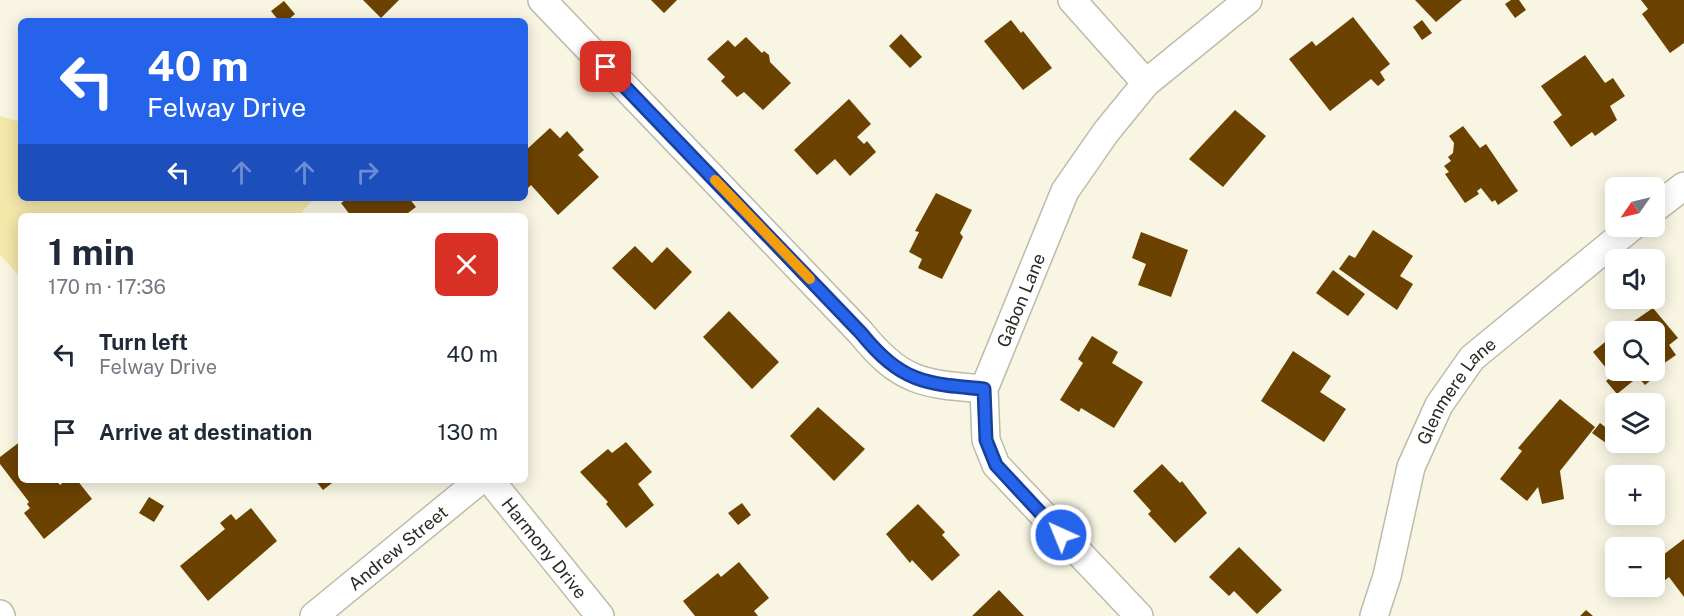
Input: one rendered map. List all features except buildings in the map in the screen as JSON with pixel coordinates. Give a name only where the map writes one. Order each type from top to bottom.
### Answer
[{"type":"street","points":[[542,0],[861,333],[879,355],[902,374],[934,385],[984,389]]},
{"type":"street","points":[[1072,0],[1146,83]]},
{"type":"street","name":"Gabon Lane","points":[[1139,616],[996,465],[986,440],[984,389],[1065,190],[1106,132],[1146,83],[1248,0]]},
{"type":"street","points":[[1665,201],[1684,186]]},
{"type":"street","name":"Glenmere Lane","points":[[1374,616],[1387,576],[1412,467],[1439,405],[1472,358],[1620,237]]},
{"type":"street","name":"Andrew Street","points":[[314,616],[476,483]]},
{"type":"street","name":"Harmony Drive","points":[[492,483],[600,616]]},
{"type":"shaded area","points":[[0,116],[18,121],[18,201],[312,201],[301,213],[18,213],[18,275],[0,255]]},
{"type":"slow traffic","points":[[715,180],[810,279]]},
{"type":"route","points":[[606,67],[861,333],[879,355],[902,374],[934,385],[984,389],[986,440],[996,465],[1061,535]]}]
